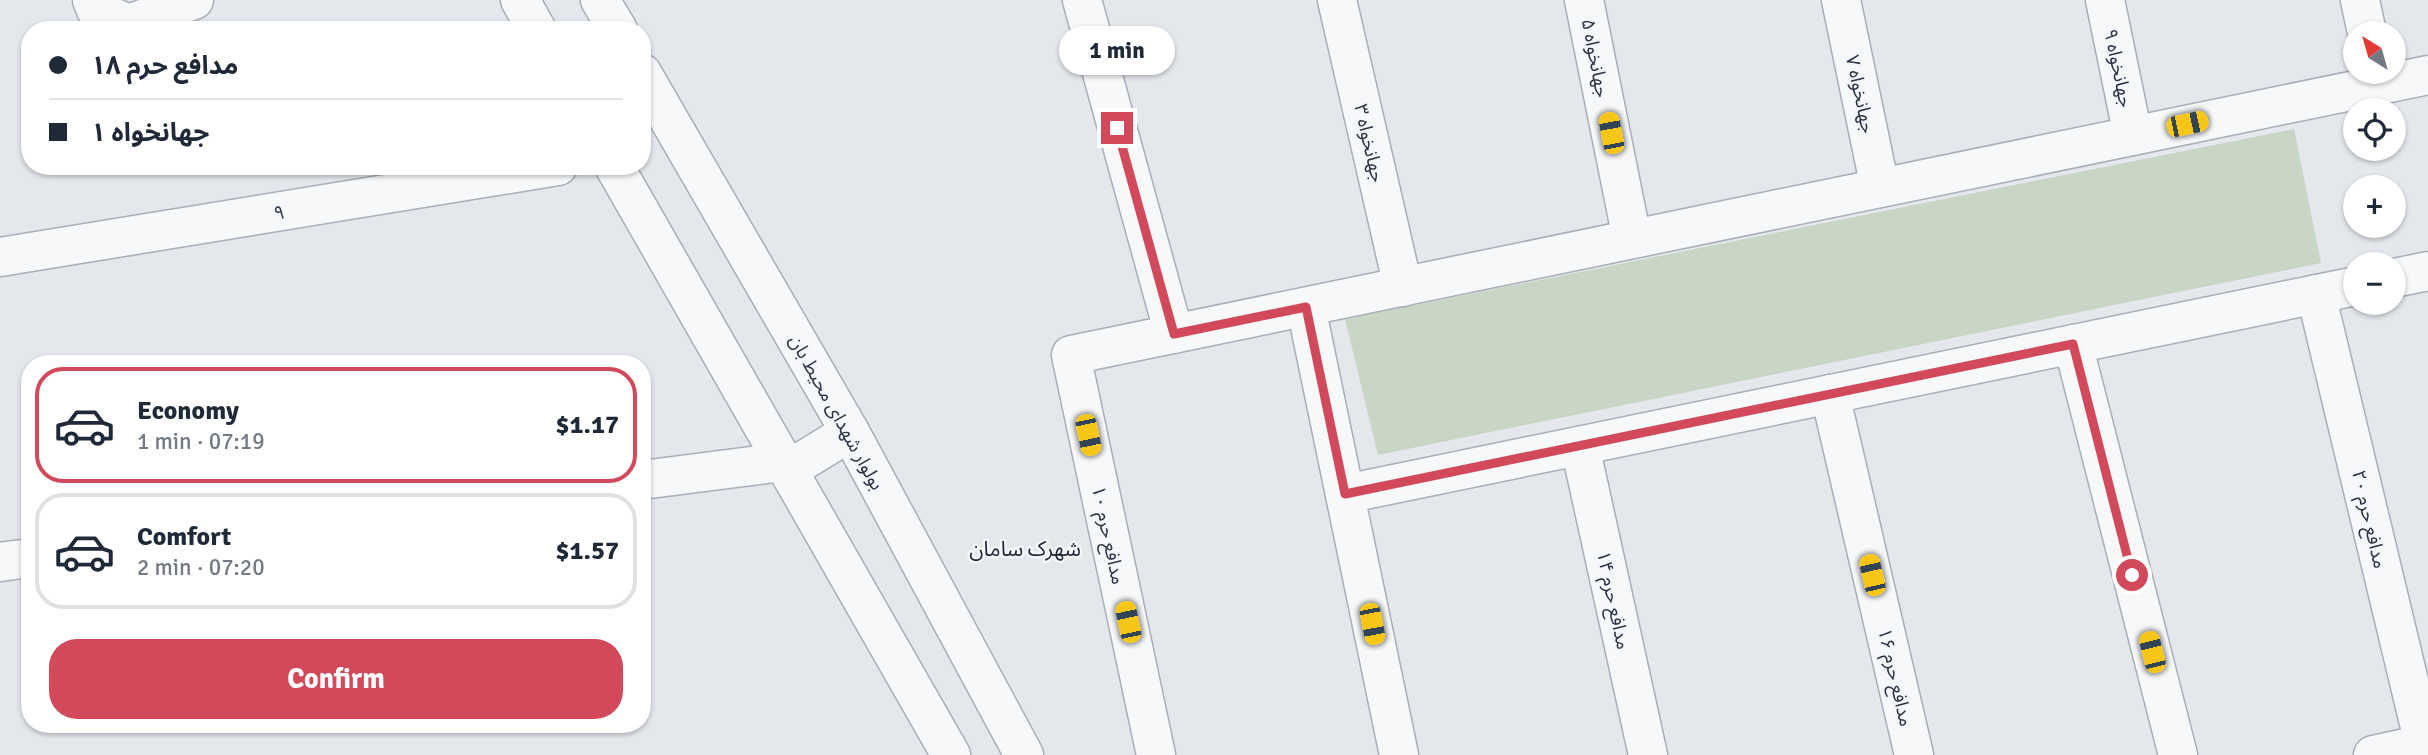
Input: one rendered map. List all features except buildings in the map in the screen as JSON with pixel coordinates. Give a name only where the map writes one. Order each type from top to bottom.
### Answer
[{"type":"street","points":[[92,0],[96,10],[122,21]]},
{"type":"street","points":[[137,21],[194,0]]},
{"type":"street","points":[[520,0],[532,21]]},
{"type":"street","points":[[600,0],[613,21]]},
{"type":"street","points":[[1082,0],[1174,334],[2133,135],[2354,84]]},
{"type":"street","name":"جهانخواه ۳","points":[[1338,0],[1403,287]]},
{"type":"street","name":"جهانخواه ۵","points":[[1584,0],[1632,239]]},
{"type":"street","name":"جهانخواه ۷","points":[[1841,0],[1880,188]]},
{"type":"street","name":"جهانخواه ۹","points":[[2105,0],[2133,135]]},
{"type":"street","points":[[2360,0],[2364,21]]},
{"type":"street","points":[[2406,77],[2428,75]]},
{"type":"street","name":"بولوار شهدای محیط بان","points":[[651,88],[850,432],[1024,755]]},
{"type":"street","name":"۹","points":[[0,257],[503,175]]},
{"type":"street","points":[[619,175],[951,755]]},
{"type":"street","points":[[2406,276],[2428,271]]},
{"type":"street","points":[[1345,494],[2343,289]]},
{"type":"street","name":"مدافع حرم ۲۰","points":[[2316,294],[2426,743]]},
{"type":"street","points":[[1306,307],[1399,755]]},
{"type":"street","name":"مدافع حرم ۱۰","points":[[1156,755],[1071,355],[1174,334]]},
{"type":"street","points":[[2073,344],[2178,755]]},
{"type":"street","name":"مدافع حرم ۱۶","points":[[1830,394],[1914,755]]},
{"type":"street","points":[[651,479],[785,466],[850,432]]},
{"type":"street","name":"مدافع حرم ۱۴","points":[[1580,446],[1648,755]]},
{"type":"street","points":[[0,562],[21,559]]},
{"type":"street","points":[[2373,755],[2426,743]]},
{"type":"green space","points":[[2294,129],[2321,263],[1378,455],[1345,319]]},
{"type":"district","name":"شهرک سامان","points":[[1025,549]]},
{"type":"route","points":[[1117,128],[1174,334],[1306,307],[1345,494],[2073,344],[2132,575]]}]
